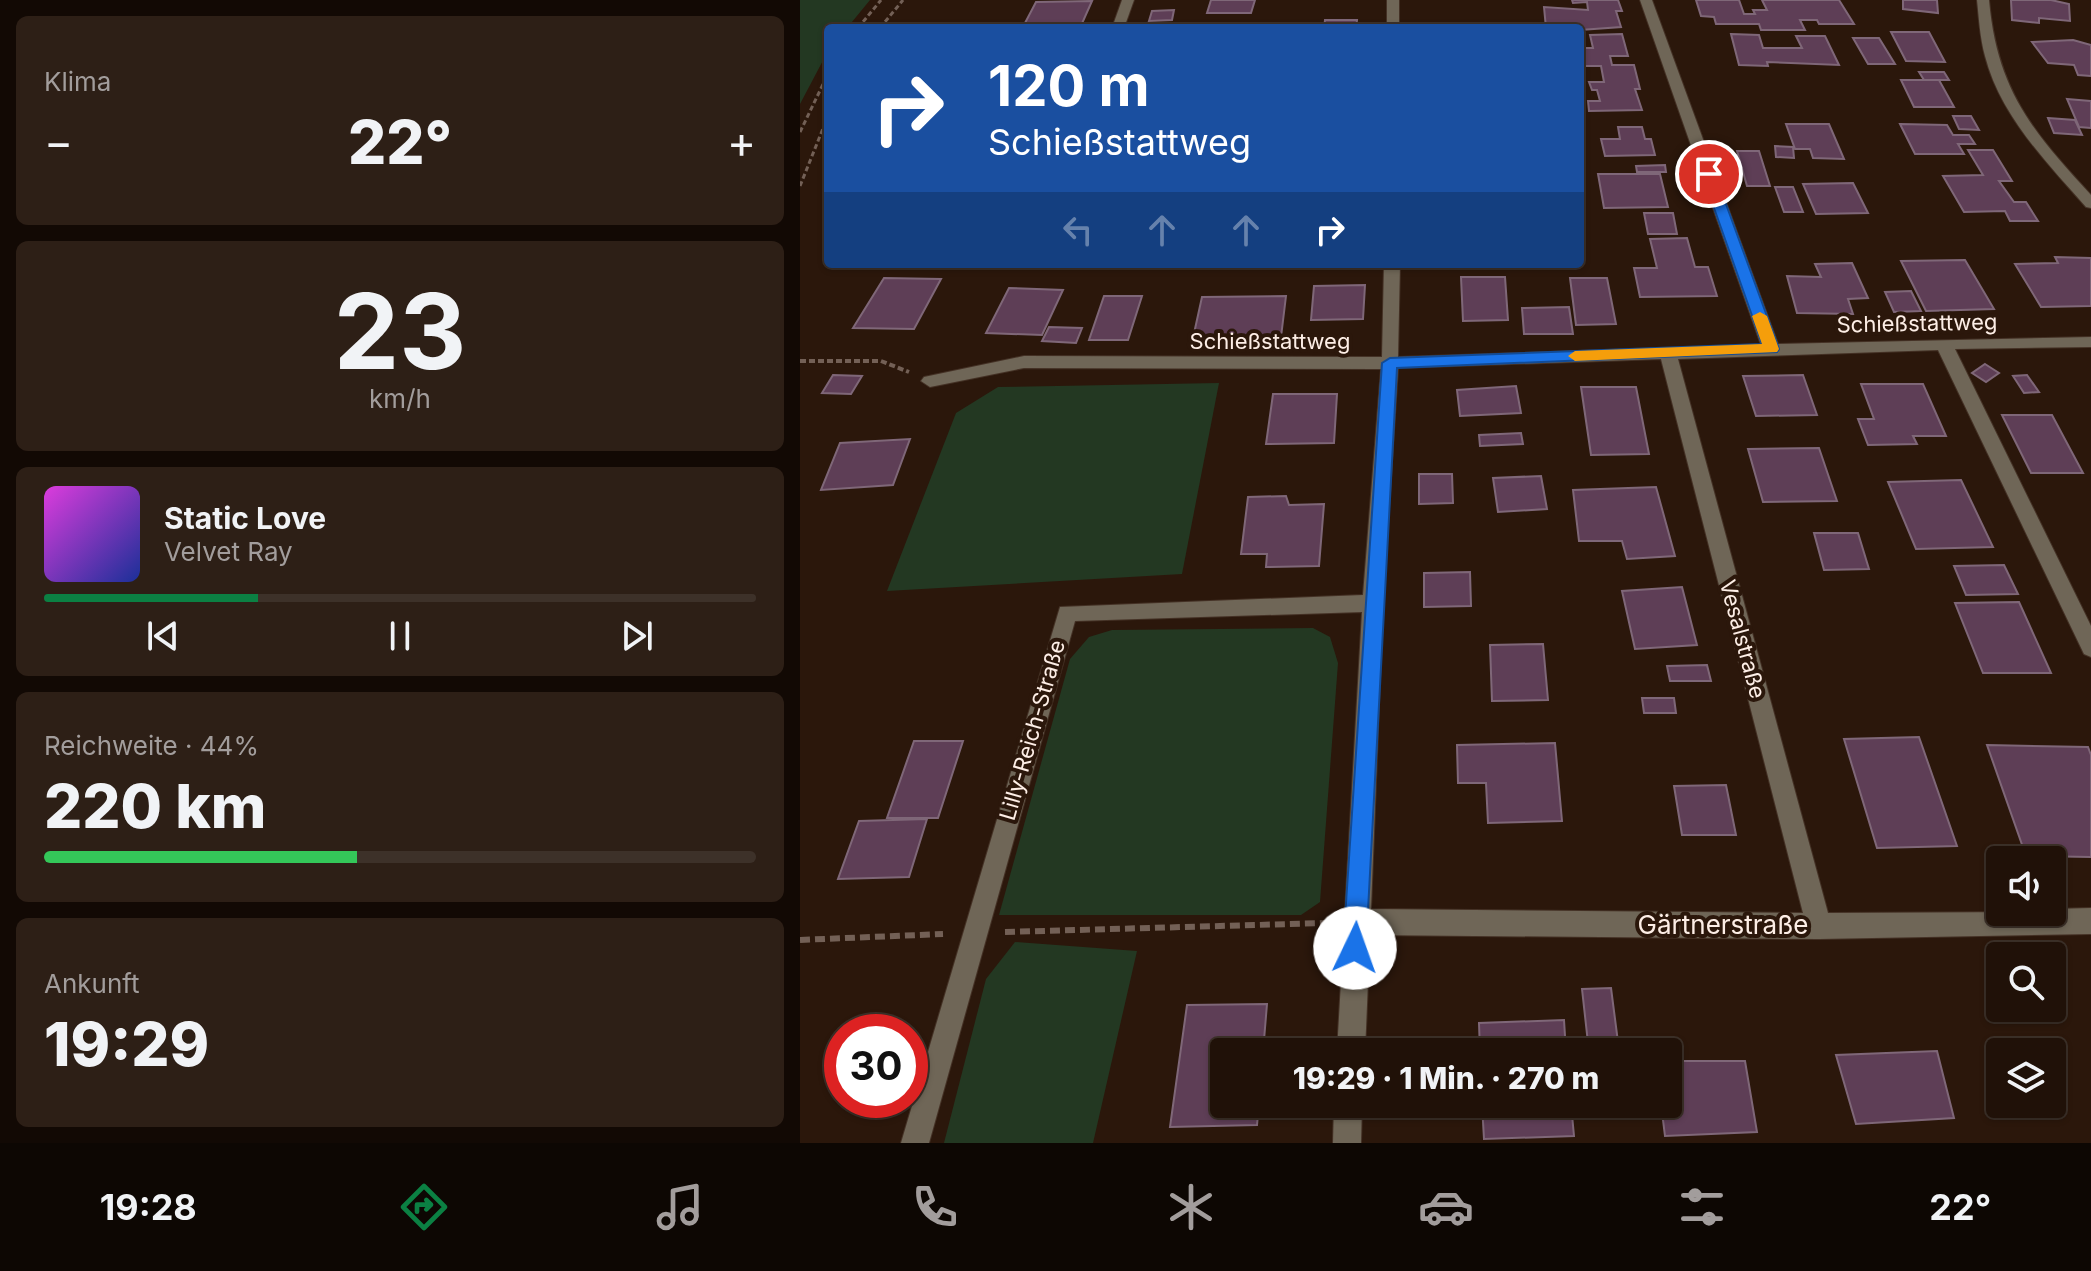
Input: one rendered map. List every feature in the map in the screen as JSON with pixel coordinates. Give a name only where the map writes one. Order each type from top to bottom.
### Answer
[{"type":"street","points":[[1119,24],[1128,0]]},
{"type":"street","points":[[1393,0],[1393,24]]},
{"type":"street","points":[[1646,0],[1771,349]]},
{"type":"street","points":[[1983,0],[1994,66],[2008,96],[2052,161],[2091,204]]},
{"type":"street","points":[[1352,1038],[1373,603],[1390,363],[1392,268]]},
{"type":"street","name":"Schießstattweg","points":[[930,381],[1024,362],[1390,363],[1771,349],[2091,342]]},
{"type":"street","points":[[1944,344],[2091,648]]},
{"type":"street","name":"Vesalstraße","points":[[1668,353],[1819,926]]},
{"type":"street","name":"Lilly-Reich-Straße","points":[[915,1143],[1067,613],[1373,603]]},
{"type":"street","name":"Gärtnerstraße","points":[[1356,922],[1819,926],[2091,921]]},
{"type":"street","points":[[1347,1143],[1348,1118]]},
{"type":"path","points":[[861,24],[881,0]]},
{"type":"path","points":[[883,24],[903,0]]},
{"type":"path","points":[[800,132],[824,82]]},
{"type":"path","points":[[800,186],[824,126]]},
{"type":"path","points":[[800,361],[881,361],[930,381]]},
{"type":"path","points":[[800,940],[1356,922]]},
{"type":"green space","points":[[800,0],[870,0],[850,24],[824,24],[824,59],[800,104]]},
{"type":"green space","points":[[1219,383],[1182,574],[887,591],[956,413],[998,387]]},
{"type":"green space","points":[[1313,628],[1330,637],[1338,663],[1320,902],[1301,915],[999,915],[1070,659],[1089,637],[1112,630]]},
{"type":"green space","points":[[1015,942],[1137,951],[1093,1143],[944,1143],[986,979]]},
{"type":"building","points":[[1211,0],[1255,0],[1251,13],[1207,13]]},
{"type":"building","points":[[1572,0],[1618,0],[1622,11],[1616,11],[1621,27],[1584,30],[1584,24],[1546,24],[1544,7],[1588,10],[1587,2],[1573,3]]},
{"type":"building","points":[[1696,0],[1739,0],[1744,14],[1755,14],[1753,10],[1767,10],[1762,0],[1839,0],[1854,24],[1819,24],[1817,20],[1800,20],[1805,30],[1761,30],[1759,24],[1716,24],[1714,17],[1701,16]]},
{"type":"building","points":[[1903,0],[1937,0],[1938,13],[1903,9]]},
{"type":"building","points":[[2011,0],[2051,0],[2069,4],[2070,21],[2039,18],[2039,23],[2012,20]]},
{"type":"building","points":[[1092,1],[1082,24],[1025,23],[1036,2]]},
{"type":"building","points":[[1174,10],[1172,20],[1149,21],[1152,11]]},
{"type":"building","points":[[1325,20],[1357,20],[1356,24],[1324,24]]},
{"type":"building","points":[[1891,32],[1929,32],[1945,62],[1906,61]]},
{"type":"building","points":[[1622,34],[1628,56],[1610,56],[1612,65],[1634,65],[1640,89],[1635,89],[1642,110],[1589,111],[1588,101],[1600,101],[1597,90],[1592,90],[1589,82],[1604,82],[1601,66],[1584,66],[1584,48],[1593,48],[1590,35]]},
{"type":"building","points":[[1731,34],[1759,35],[1763,48],[1802,48],[1796,36],[1825,36],[1839,65],[1767,62],[1768,66],[1739,65]]},
{"type":"building","points":[[1853,38],[1879,38],[1895,64],[1868,64]]},
{"type":"building","points":[[2073,40],[2091,45],[2091,76],[2078,75],[2074,65],[2048,63],[2032,42]]},
{"type":"building","points":[[1919,72],[1944,72],[1949,80],[1924,80]]},
{"type":"building","points":[[1901,80],[1939,80],[1954,107],[1914,107]]},
{"type":"building","points":[[2067,99],[2091,101],[2091,128],[2079,127]]},
{"type":"building","points":[[1953,116],[1971,116],[1979,130],[1959,129]]},
{"type":"building","points":[[2048,118],[2075,120],[2082,135],[2054,133]]},
{"type":"building","points":[[1786,124],[1829,124],[1844,159],[1813,158],[1810,149],[1795,149]]},
{"type":"building","points":[[1900,124],[1947,125],[1953,135],[1969,135],[1975,144],[1958,144],[1964,154],[1915,154]]},
{"type":"building","points":[[1618,127],[1642,127],[1645,139],[1651,139],[1655,155],[1605,156],[1601,139],[1620,139]]},
{"type":"building","points":[[1775,146],[1793,147],[1794,158],[1776,157]]},
{"type":"building","points":[[1968,150],[1993,150],[2012,181],[1999,181],[2014,202],[2026,202],[2038,221],[2010,221],[2005,211],[1964,212],[1943,176],[1983,175]]},
{"type":"building","points":[[1737,151],[1759,151],[1770,186],[1747,186]]},
{"type":"building","points":[[1665,165],[1666,172],[1637,172],[1636,166]]},
{"type":"building","points":[[1598,174],[1660,174],[1668,207],[1604,208]]},
{"type":"building","points":[[1853,183],[1868,213],[1816,214],[1803,184]]},
{"type":"building","points":[[1775,187],[1793,187],[1803,212],[1784,212]]},
{"type":"building","points":[[1644,213],[1673,213],[1677,234],[1648,234]]},
{"type":"building","points":[[1687,238],[1695,267],[1708,267],[1717,296],[1640,297],[1634,268],[1657,268],[1650,239]]},
{"type":"building","points":[[2055,257],[2091,258],[2091,306],[2041,307],[2015,264],[2058,263]]},
{"type":"building","points":[[1965,260],[1994,309],[1926,311],[1901,261]]},
{"type":"building","points":[[1852,263],[1868,298],[1848,299],[1853,314],[1797,313],[1787,276],[1821,277],[1815,264]]},
{"type":"building","points":[[1461,277],[1505,277],[1508,320],[1463,321]]},
{"type":"building","points":[[884,278],[941,279],[914,329],[853,328]]},
{"type":"building","points":[[1570,278],[1607,278],[1616,324],[1576,325]]},
{"type":"building","points":[[1365,285],[1363,319],[1311,320],[1314,286]]},
{"type":"building","points":[[1009,288],[1063,290],[1042,335],[986,333]]},
{"type":"building","points":[[1911,291],[1921,311],[1894,312],[1885,292]]},
{"type":"building","points":[[1104,296],[1142,296],[1128,340],[1089,340]]},
{"type":"building","points":[[1286,296],[1281,337],[1193,338],[1202,297]]},
{"type":"building","points":[[1569,307],[1573,334],[1524,334],[1522,308]]},
{"type":"building","points":[[1049,327],[1082,328],[1076,343],[1042,341]]},
{"type":"building","points":[[1985,364],[1999,373],[1986,382],[1972,373]]},
{"type":"building","points":[[833,375],[862,376],[851,394],[822,393]]},
{"type":"building","points":[[1803,375],[1817,415],[1756,416],[1743,376]]},
{"type":"building","points":[[2027,375],[2039,392],[2024,393],[2013,376]]},
{"type":"building","points":[[1861,384],[1923,384],[1946,436],[1913,436],[1917,444],[1868,445],[1858,419],[1874,419]]},
{"type":"building","points":[[1516,386],[1521,413],[1460,416],[1457,390]]},
{"type":"building","points":[[1581,387],[1636,387],[1649,454],[1591,455]]},
{"type":"building","points":[[1273,394],[1337,394],[1334,443],[1266,444]]},
{"type":"building","points":[[2002,415],[2052,415],[2083,473],[2031,473]]},
{"type":"building","points":[[1521,433],[1523,444],[1480,446],[1479,435]]},
{"type":"building","points":[[910,439],[893,485],[821,490],[840,443]]},
{"type":"building","points":[[1819,448],[1837,501],[1763,502],[1748,449]]},
{"type":"building","points":[[1419,474],[1452,474],[1453,503],[1419,504]]},
{"type":"building","points":[[1541,476],[1547,509],[1498,512],[1493,478]]},
{"type":"building","points":[[1961,480],[1993,547],[1916,549],[1888,482]]},
{"type":"building","points":[[1656,487],[1675,556],[1627,559],[1622,541],[1579,541],[1573,490]]},
{"type":"building","points":[[1286,496],[1289,505],[1324,504],[1319,566],[1266,567],[1267,554],[1241,554],[1248,497]]},
{"type":"building","points":[[1814,533],[1858,533],[1869,569],[1824,570]]},
{"type":"building","points":[[2004,565],[2018,594],[1966,595],[1954,566]]},
{"type":"building","points":[[1470,572],[1471,606],[1424,607],[1424,573]]},
{"type":"building","points":[[1682,587],[1697,645],[1635,649],[1622,591]]},
{"type":"building","points":[[2019,602],[2051,673],[1983,673],[1955,603]]},
{"type":"building","points":[[1543,644],[1548,700],[1492,701],[1490,645]]},
{"type":"building","points":[[1707,665],[1711,681],[1670,681],[1667,666]]},
{"type":"building","points":[[1642,698],[1674,698],[1676,713],[1644,713]]},
{"type":"building","points":[[1919,737],[1957,846],[1877,848],[1844,739]]},
{"type":"building","points":[[914,741],[963,741],[938,818],[887,818]]},
{"type":"building","points":[[1555,743],[1562,821],[1488,823],[1486,783],[1458,783],[1457,745]]},
{"type":"building","points":[[1987,745],[2088,747],[2091,755],[2091,857],[2066,857],[2066,846],[2022,846]]},
{"type":"building","points":[[1726,785],[1736,835],[1682,835],[1674,786]]},
{"type":"building","points":[[927,819],[909,877],[838,879],[859,821]]},
{"type":"building","points":[[1611,988],[1617,1038],[1587,1038],[1582,989]]},
{"type":"building","points":[[1267,1004],[1264,1038],[1210,1038],[1210,1118],[1258,1118],[1257,1125],[1170,1127],[1187,1005]]},
{"type":"building","points":[[1564,1020],[1565,1038],[1480,1038],[1479,1023]]},
{"type":"building","points":[[1937,1051],[1954,1118],[1856,1124],[1836,1055]]},
{"type":"building","points":[[1682,1061],[1745,1061],[1757,1132],[1665,1136],[1663,1118],[1682,1118]]},
{"type":"building","points":[[1483,1118],[1572,1118],[1574,1136],[1484,1139]]},
{"type":"slow traffic","points":[[1575,356],[1771,349],[1760,316]]},
{"type":"route","points":[[1355,948],[1373,603],[1390,363],[1771,349],[1709,174]]}]
